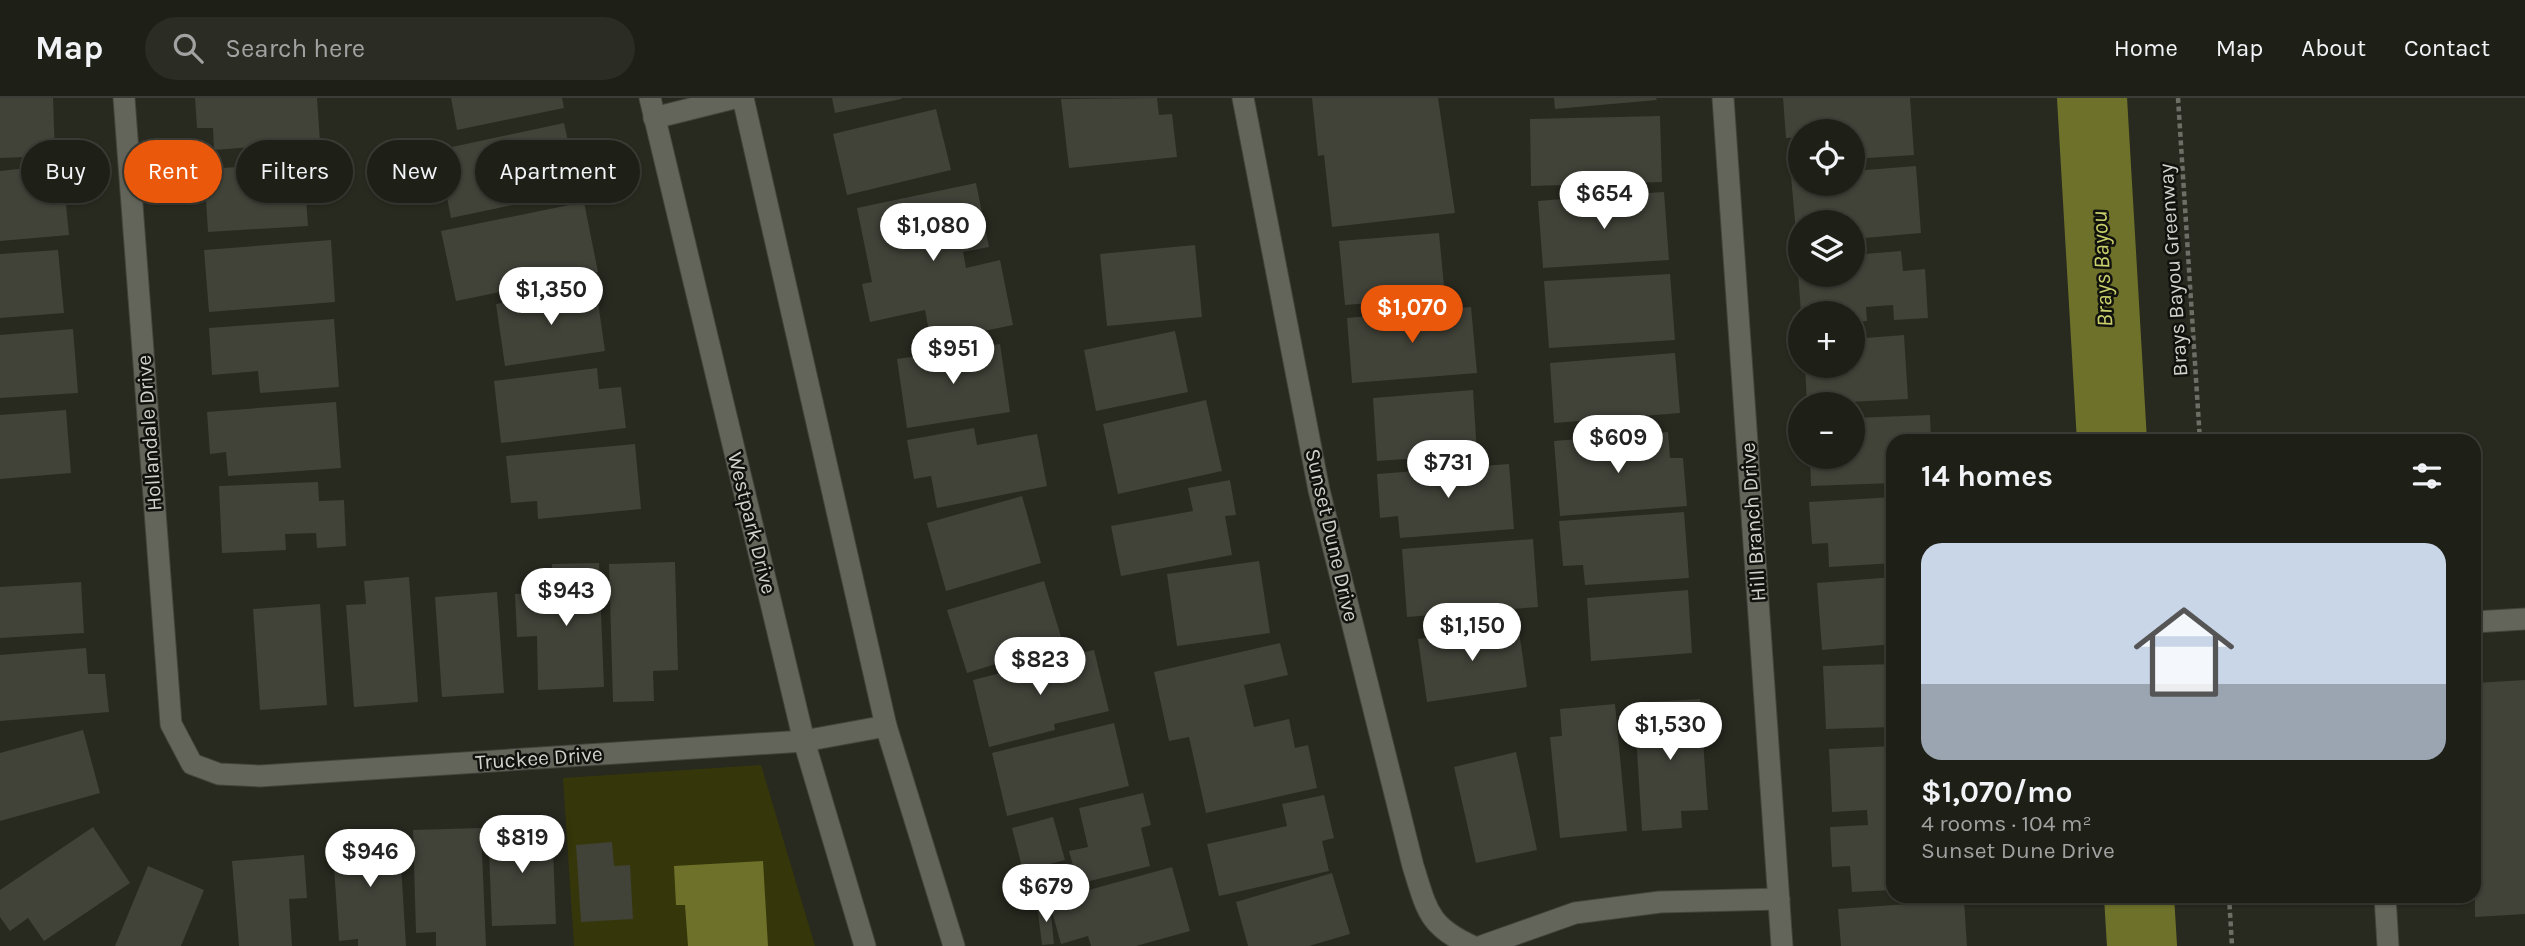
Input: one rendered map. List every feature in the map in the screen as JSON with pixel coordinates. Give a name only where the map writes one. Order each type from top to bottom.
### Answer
[{"type":"street","name":"Hollandale Drive","points":[[124,98],[171,724],[192,764]]},
{"type":"street","points":[[652,108],[734,98]]},
{"type":"street","points":[[743,98],[886,726],[954,946]]},
{"type":"street","name":"Sunset Dune Drive","points":[[1243,98],[1319,490],[1413,866],[1426,908],[1444,933],[1472,946]]},
{"type":"street","name":"Hill Branch Drive","points":[[1723,98],[1782,946]]},
{"type":"street","name":"Westpark Drive","points":[[652,108],[804,741],[865,946]]},
{"type":"street","points":[[2481,622],[2525,619]]},
{"type":"street","name":"Truckee Drive","points":[[192,764],[219,774],[260,776],[804,741],[886,726]]},
{"type":"street","points":[[1482,946],[1575,913],[1660,902],[1779,899]]},
{"type":"street","points":[[2385,903],[2388,946]]},
{"type":"path","name":"Brays Bayou Greenway","points":[[2178,98],[2200,434]]},
{"type":"path","points":[[2229,903],[2232,946]]},
{"type":"shaded area","points":[[761,765],[815,946],[574,946],[563,778]]},
{"type":"shaded area","points":[[763,861],[768,946],[688,946],[685,905],[676,905],[674,866]]},
{"type":"building","points":[[0,98],[53,98],[54,140],[21,140],[21,157],[0,158]]},
{"type":"building","points":[[195,98],[317,98],[320,140],[236,140],[236,148],[222,149],[222,140],[214,140],[213,128],[197,128]]},
{"type":"building","points":[[451,98],[562,98],[564,108],[457,130]]},
{"type":"building","points":[[832,98],[901,98],[901,99],[835,113]]},
{"type":"building","points":[[1157,98],[1159,115],[1172,114],[1177,157],[1069,168],[1061,99]]},
{"type":"building","points":[[1312,98],[1438,98],[1455,213],[1332,227],[1324,155],[1318,156]]},
{"type":"building","points":[[1554,98],[1656,98],[1657,100],[1555,109]]},
{"type":"building","points":[[1783,98],[1910,98],[1914,155],[1865,158],[1865,119],[1788,119],[1786,138]]},
{"type":"building","points":[[936,109],[951,170],[847,195],[833,134]]},
{"type":"building","points":[[1660,116],[1662,182],[1531,186],[1530,119]]},
{"type":"building","points":[[564,123],[568,140],[485,140]]},
{"type":"building","points":[[475,142],[475,203],[522,203],[451,218],[448,203],[461,203],[461,145]]},
{"type":"building","points":[[1916,166],[1921,233],[1865,238],[1865,210],[1794,210],[1793,196],[1865,196],[1865,170]]},
{"type":"building","points":[[236,167],[236,203],[306,203],[308,226],[208,232],[206,203],[222,203],[222,168]]},
{"type":"building","points":[[21,169],[21,203],[66,203],[69,235],[0,241],[0,171]]},
{"type":"building","points":[[976,183],[989,247],[963,252],[966,268],[1000,260],[1013,325],[931,342],[925,310],[870,322],[862,284],[872,282],[857,208]]},
{"type":"building","points":[[1664,192],[1669,260],[1543,268],[1538,201],[1574,198],[1574,213],[1599,211],[1599,196]]},
{"type":"building","points":[[584,203],[598,272],[456,301],[441,231]]},
{"type":"building","points":[[1439,233],[1445,297],[1345,305],[1339,241]]},
{"type":"building","points":[[331,240],[335,302],[209,312],[204,250]]},
{"type":"building","points":[[1195,245],[1202,317],[1107,326],[1100,254]]},
{"type":"building","points":[[58,250],[64,313],[0,318],[0,254]]},
{"type":"building","points":[[1901,251],[1903,271],[1925,269],[1928,318],[1894,320],[1893,305],[1866,307],[1865,321],[1865,301],[1800,301],[1799,287],[1865,287],[1865,254]]},
{"type":"building","points":[[1670,274],[1675,340],[1549,348],[1544,281]]},
{"type":"building","points":[[596,288],[605,351],[505,366],[496,304]]},
{"type":"building","points":[[1471,307],[1477,373],[1352,383],[1347,318]]},
{"type":"building","points":[[334,319],[339,387],[260,393],[258,371],[212,375],[209,328]]},
{"type":"building","points":[[73,329],[78,393],[0,398],[0,335]]},
{"type":"building","points":[[1175,331],[1188,392],[1096,411],[1084,350]]},
{"type":"building","points":[[1904,335],[1908,399],[1865,401],[1865,392],[1806,392],[1806,378],[1865,378],[1865,338]]},
{"type":"building","points":[[1000,344],[1010,412],[907,428],[897,359]]},
{"type":"building","points":[[1675,353],[1680,413],[1554,423],[1550,363]]},
{"type":"building","points":[[597,368],[599,389],[621,387],[626,428],[501,443],[494,381]]},
{"type":"building","points":[[1473,390],[1477,454],[1377,461],[1373,398]]},
{"type":"building","points":[[1206,400],[1222,471],[1118,494],[1103,424]]},
{"type":"building","points":[[336,402],[341,468],[228,476],[226,452],[210,454],[207,412]]},
{"type":"building","points":[[66,410],[71,473],[0,479],[0,415]]},
{"type":"building","points":[[1930,415],[1931,434],[1886,434],[1886,483],[1811,486],[1810,469],[1865,469],[1865,418]]},
{"type":"building","points":[[974,428],[977,445],[1037,434],[1047,486],[937,508],[931,476],[914,479],[907,440]]},
{"type":"building","points":[[1668,432],[1670,458],[1683,458],[1687,506],[1560,516],[1554,441]]},
{"type":"building","points":[[635,444],[641,509],[538,519],[537,501],[511,503],[506,456]]},
{"type":"building","points":[[1509,464],[1514,529],[1400,538],[1398,516],[1380,518],[1377,474]]},
{"type":"building","points":[[1230,480],[1236,515],[1225,516],[1232,555],[1121,576],[1111,526],[1193,511],[1188,488]]},
{"type":"building","points":[[318,482],[319,501],[344,500],[346,546],[317,548],[316,533],[285,534],[286,550],[222,553],[219,486]]},
{"type":"building","points":[[1022,496],[1041,563],[946,591],[927,523]]},
{"type":"building","points":[[1886,497],[1886,563],[1829,567],[1828,543],[1812,544],[1809,502]]},
{"type":"building","points":[[1684,512],[1689,578],[1585,585],[1583,565],[1563,566],[1559,521]]},
{"type":"building","points":[[1533,539],[1538,607],[1407,617],[1402,549]]},
{"type":"building","points":[[1259,561],[1270,633],[1177,646],[1167,574]]},
{"type":"building","points":[[675,562],[678,670],[653,671],[654,701],[613,702],[609,564]]},
{"type":"building","points":[[599,563],[604,687],[538,690],[537,636],[517,637],[515,594],[553,593],[552,564]]},
{"type":"building","points":[[409,577],[418,702],[354,707],[346,605],[366,604],[364,581]]},
{"type":"building","points":[[1886,578],[1886,645],[1822,650],[1817,583]]},
{"type":"building","points":[[1044,581],[1063,643],[967,673],[947,610]]},
{"type":"building","points":[[81,582],[84,633],[0,638],[0,587]]},
{"type":"building","points":[[1688,590],[1692,653],[1591,661],[1587,598]]},
{"type":"building","points":[[497,592],[504,693],[442,697],[435,597]]},
{"type":"building","points":[[320,604],[327,705],[260,710],[253,609]]},
{"type":"building","points":[[1518,624],[1527,687],[1427,702],[1418,639]]},
{"type":"building","points":[[1280,643],[1288,675],[1244,685],[1254,727],[1289,719],[1295,748],[1308,745],[1317,788],[1206,813],[1189,737],[1169,741],[1154,672]]},
{"type":"building","points":[[86,648],[88,674],[105,674],[109,712],[0,721],[0,655]]},
{"type":"building","points":[[1094,650],[1109,711],[1054,724],[1055,730],[989,747],[973,680]]},
{"type":"building","points":[[1886,664],[1886,727],[1826,729],[1823,666]]},
{"type":"building","points":[[2525,680],[2525,914],[2475,917],[2475,903],[2481,903],[2481,683]]},
{"type":"building","points":[[1700,699],[1708,810],[1681,811],[1682,828],[1642,831],[1634,703]]},
{"type":"building","points":[[1615,704],[1627,831],[1560,838],[1550,737],[1562,736],[1560,709]]},
{"type":"building","points":[[1114,723],[1129,786],[1007,816],[992,753]]},
{"type":"building","points":[[83,730],[100,793],[0,821],[0,753]]},
{"type":"building","points":[[1886,746],[1886,890],[1852,892],[1850,866],[1832,867],[1830,827],[1868,825],[1867,810],[1832,812],[1829,749]]},
{"type":"building","points":[[1516,752],[1537,850],[1476,863],[1454,767]]},
{"type":"building","points":[[1143,793],[1151,825],[1141,828],[1150,866],[1078,884],[1069,851],[1088,847],[1079,808]]},
{"type":"building","points":[[1324,795],[1334,838],[1322,841],[1329,871],[1219,896],[1207,844],[1287,826],[1282,804]]},
{"type":"building","points":[[1053,817],[1065,860],[1023,871],[1012,828]]},
{"type":"building","points":[[552,824],[556,924],[492,926],[488,826]]},
{"type":"building","points":[[93,827],[130,883],[44,941],[28,918],[10,931],[0,917],[0,890]]},
{"type":"building","points":[[481,828],[486,946],[436,946],[436,932],[416,933],[413,830]]},
{"type":"building","points":[[399,832],[406,946],[358,946],[358,939],[339,941],[332,837]]},
{"type":"building","points":[[612,842],[614,866],[630,865],[633,919],[581,922],[576,845]]},
{"type":"building","points":[[304,855],[307,898],[289,899],[292,946],[239,946],[232,861]]},
{"type":"building","points":[[148,866],[204,890],[181,946],[115,946]]},
{"type":"building","points":[[1172,867],[1190,931],[1136,946],[1091,946],[1088,936],[1061,944],[1049,901]]},
{"type":"building","points":[[1332,873],[1350,934],[1309,946],[1248,946],[1236,902]]},
{"type":"building","points":[[1964,903],[1967,946],[1841,946],[1838,909]]},
{"type":"building","points":[[1050,904],[1054,944],[1042,945],[1037,905]]},
{"type":"waterway","name":"Brays Bayou","points":[[2092,98],[2112,434]]},
{"type":"waterway","name":"Brays Bayou","points":[[2139,903],[2142,946]]}]
